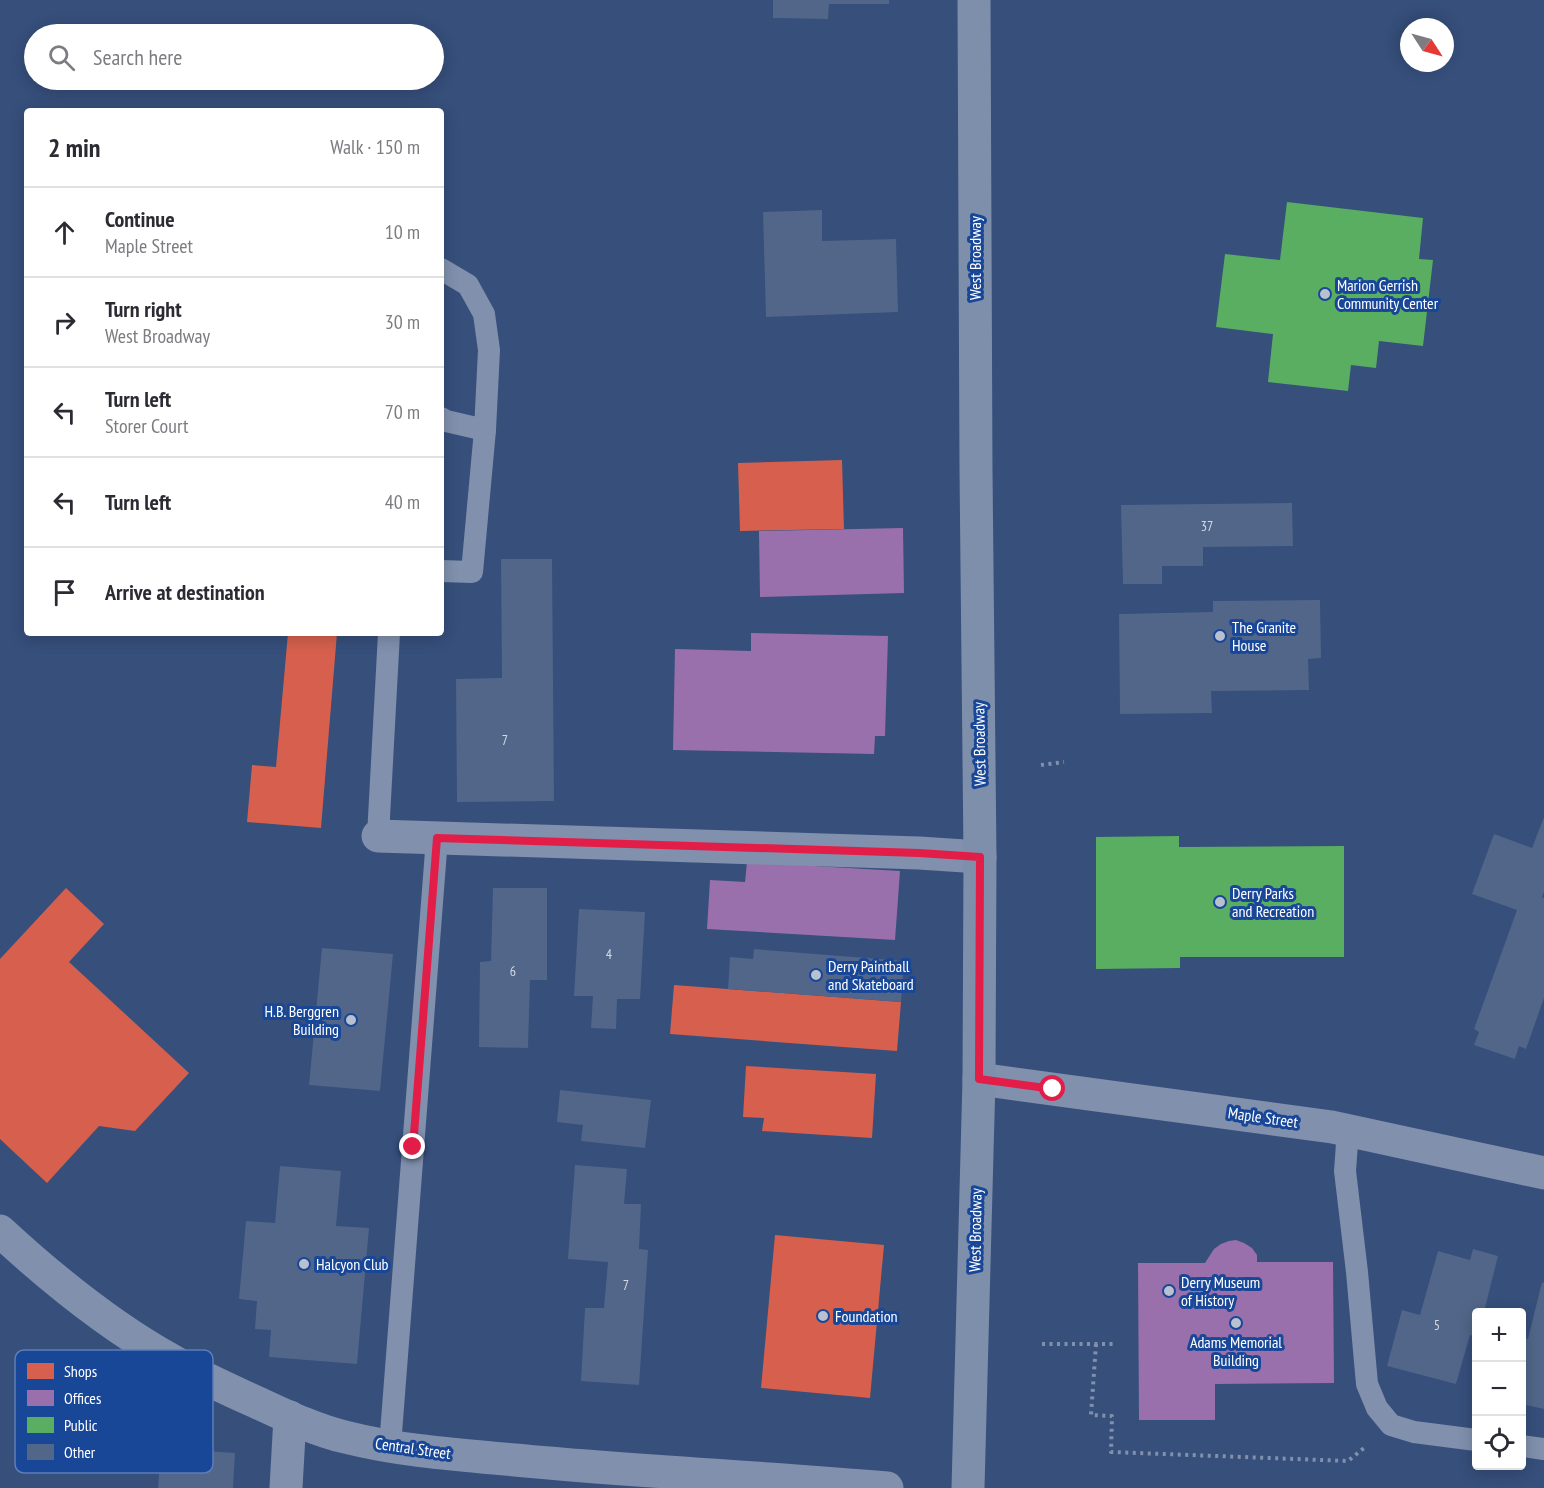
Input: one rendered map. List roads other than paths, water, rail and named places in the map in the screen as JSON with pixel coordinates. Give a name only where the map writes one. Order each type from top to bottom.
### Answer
[{"type":"main road","name":"West Broadway","points":[[969,1488],[979,1079],[980,857],[974,0]]},
{"type":"street","points":[[378,836],[919,853],[980,857]]},
{"type":"street","name":"Maple Street","points":[[979,1079],[1332,1126],[1542,1166]]},
{"type":"street","name":"Central Street","points":[[0,1231],[75,1297],[154,1350]]},
{"type":"street","name":"Central Street","points":[[213,1383],[290,1417],[343,1437],[390,1446],[564,1465],[800,1480],[886,1488]]},
{"type":"street","points":[[285,1488],[290,1417]]},
{"type":"lane","points":[[444,271],[468,285],[484,314],[489,350],[485,430],[472,572],[444,571]]},
{"type":"lane","points":[[444,420],[485,430]]},
{"type":"lane","points":[[378,836],[389,636]]},
{"type":"lane","points":[[390,1446],[437,838]]},
{"type":"lane","points":[[1348,1130],[1346,1171],[1367,1384],[1377,1408],[1392,1425],[1414,1432],[1472,1439]]},
{"type":"lane","points":[[1526,1447],[1544,1449]]},
{"type":"place","name":"Marion Gerrish Community Center","points":[[1325,294]]},
{"type":"place","name":"The Granite House","points":[[1220,636]]},
{"type":"place","name":"Derry Parks and Recreation","points":[[1220,902]]},
{"type":"place","name":"Derry Paintball and Skateboard","points":[[816,975]]},
{"type":"place","name":"H.B. Berggren Building","points":[[351,1020]]},
{"type":"place","name":"Halcyon Club","points":[[304,1264]]},
{"type":"place","name":"Derry Museum of History","points":[[1169,1291]]},
{"type":"place","name":"Foundation","points":[[823,1316]]},
{"type":"place","name":"Adams Memorial Building","points":[[1236,1323]]}]
